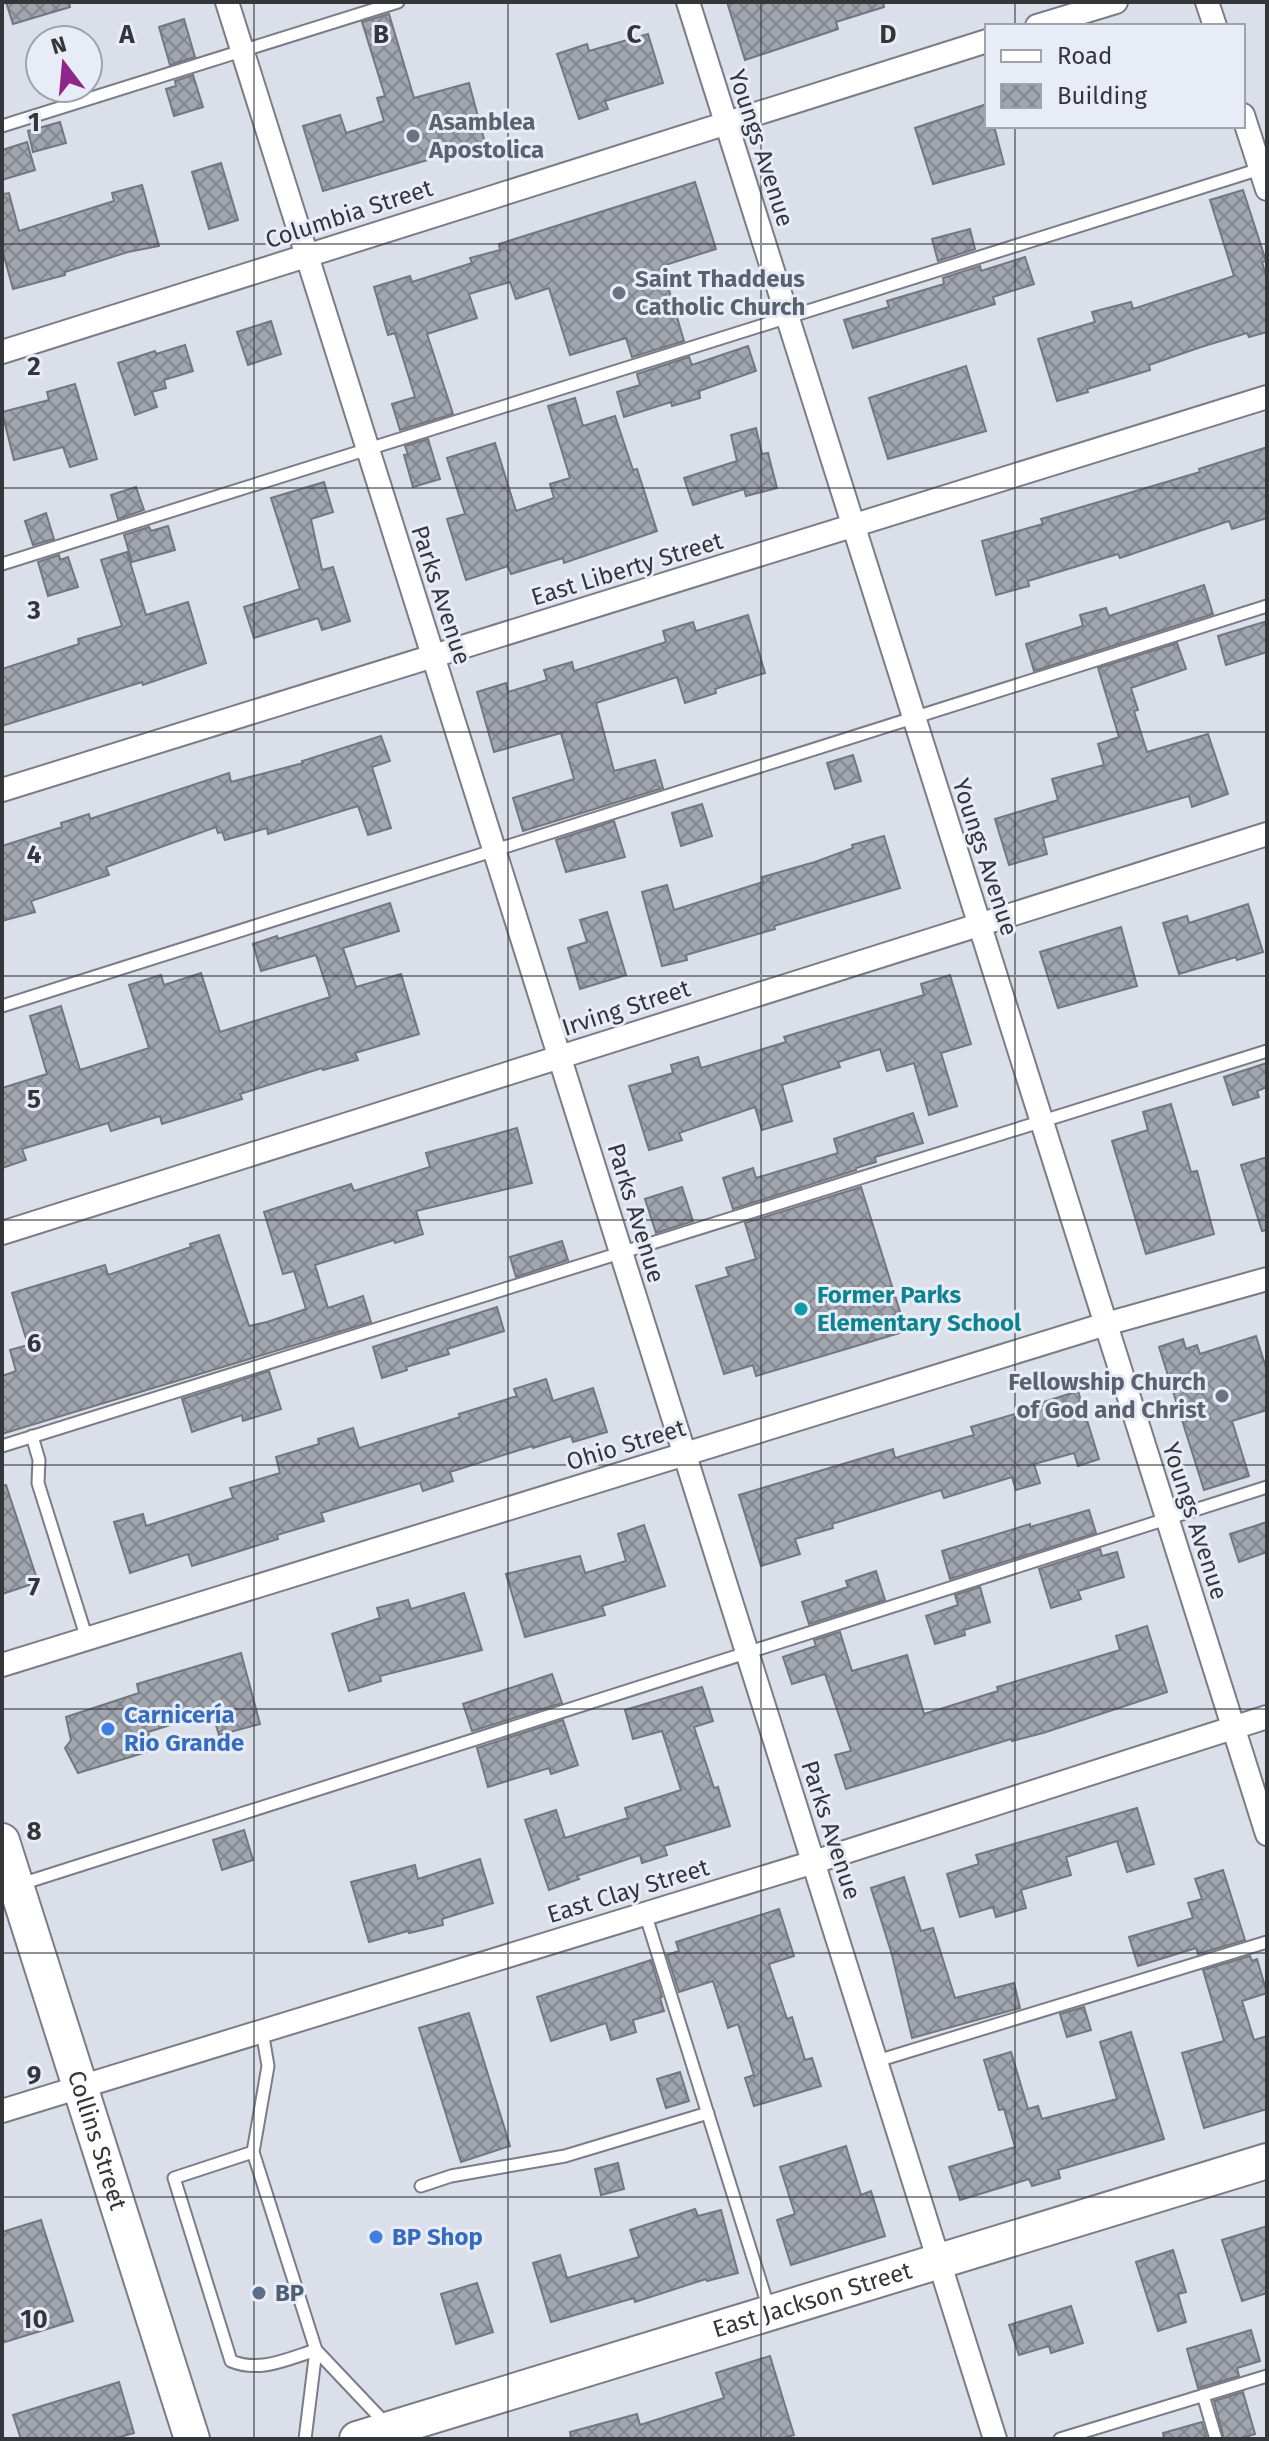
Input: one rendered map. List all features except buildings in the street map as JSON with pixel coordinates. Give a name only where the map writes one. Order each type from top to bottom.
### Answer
[{"type":"main road","name":"Collins Street","points":[[2,1841],[9,1888],[80,2087],[192,2439]]},
{"type":"main road","name":"East Jackson Street","points":[[357,2439],[1267,2161]]},
{"type":"street","name":"Parks Avenue","points":[[227,2],[995,2439]]},
{"type":"street","name":"Youngs Avenue","points":[[688,2],[1267,1834]]},
{"type":"street","points":[[1044,24],[1116,2]]},
{"type":"street","points":[[1207,2],[1214,24]]},
{"type":"street","name":"Columbia Street","points":[[2,352],[985,42]]},
{"type":"street","points":[[1245,121],[1264,179]]},
{"type":"street","name":"East Liberty Street","points":[[2,790],[1267,397]]},
{"type":"street","name":"Irving Street","points":[[2,1233],[1267,834]]},
{"type":"street","name":"Ohio Street","points":[[2,1665],[1106,1324],[1267,1279]]},
{"type":"street","name":"East Clay Street","points":[[2,2111],[814,1862],[1267,1717]]},
{"type":"lane","points":[[2,126],[398,2]]},
{"type":"lane","points":[[2,564],[788,317],[1264,179]]},
{"type":"lane","points":[[2,1006],[1267,606]]},
{"type":"lane","points":[[2,1446],[1267,1051]]},
{"type":"lane","points":[[32,1436],[39,1460],[38,1483],[87,1639]]},
{"type":"lane","points":[[9,1888],[1267,1487]]},
{"type":"lane","points":[[645,1913],[771,2313]]},
{"type":"lane","points":[[877,2061],[1267,1942]]},
{"type":"lane","points":[[262,2031],[268,2066],[253,2152],[316,2350],[305,2439]]},
{"type":"lane","points":[[421,2186],[451,2176],[565,2156],[708,2113]]},
{"type":"lane","points":[[253,2152],[174,2178],[231,2361],[245,2367],[267,2366],[316,2350]]},
{"type":"lane","points":[[316,2350],[391,2429]]},
{"type":"lane","points":[[1060,2439],[1267,2376]]},
{"type":"lane","points":[[1203,2395],[1216,2439]]},
{"type":"place","name":"Asamblea Apostolica","points":[[413,136]]},
{"type":"place","name":"Saint Thaddeus Catholic Church","points":[[619,293]]},
{"type":"place","name":"Former Parks Elementary School","points":[[801,1309]]},
{"type":"place","name":"Fellowship Church of God and Christ","points":[[1222,1396]]},
{"type":"place","name":"Carnicería Rio Grande","points":[[108,1729]]},
{"type":"place","name":"BP Shop","points":[[376,2237]]},
{"type":"place","name":"BP","points":[[259,2293]]}]
